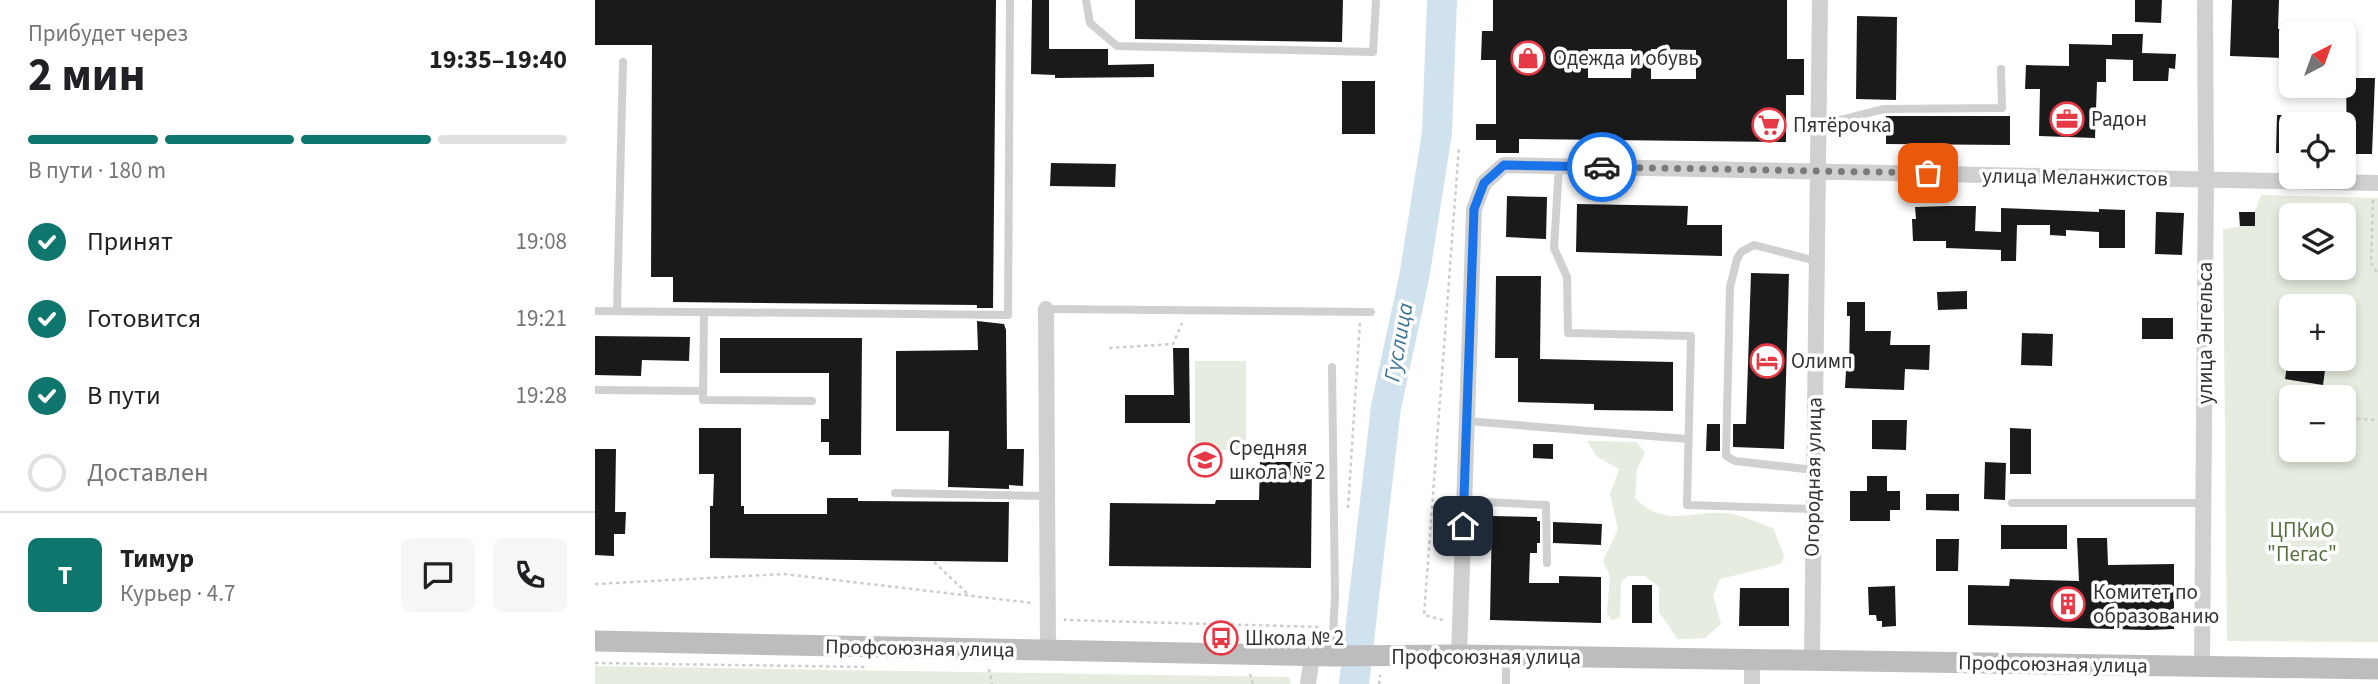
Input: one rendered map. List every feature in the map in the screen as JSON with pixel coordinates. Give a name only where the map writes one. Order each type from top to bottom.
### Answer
[{"type":"main road","name":"Профсоюзная улица","points":[[595,641],[1382,657],[1506,655],[1812,660],[2114,675],[2202,666],[2378,669]]},
{"type":"street","name":"Огородная улица","points":[[1812,660],[1820,0]]},
{"type":"street","name":"улица Энгельса","points":[[2202,666],[2205,0]]},
{"type":"street","name":"улица Меланжистов","points":[[1467,421],[1474,209],[1484,183],[1504,165],[2376,183]]},
{"type":"street","points":[[1046,309],[1048,650]]},
{"type":"street","points":[[1459,655],[1467,421]]},
{"type":"street","points":[[1308,684],[1327,656]]},
{"type":"street","points":[[1752,660],[1752,684]]},
{"type":"lane","points":[[595,311],[1008,315],[1010,0]]},
{"type":"lane","points":[[1086,0],[1090,23],[1117,46],[1373,52],[1377,0]]},
{"type":"lane","points":[[617,310],[623,62]]},
{"type":"lane","points":[[1817,126],[1884,109],[2002,108],[2001,69]]},
{"type":"lane","points":[[1559,166],[1554,248],[1567,277],[1568,333],[1691,336],[1687,505],[1813,509]]},
{"type":"lane","points":[[1814,470],[1735,461],[1725,456],[1730,287],[1737,259],[1741,252],[1753,245],[1816,261]]},
{"type":"lane","points":[[1046,309],[1366,312]]},
{"type":"lane","points":[[704,312],[703,400],[812,401]]},
{"type":"lane","points":[[1327,656],[1334,628],[1332,367]]},
{"type":"lane","points":[[595,390],[703,391]]},
{"type":"lane","points":[[1467,421],[1688,439]]},
{"type":"lane","points":[[895,493],[1047,496]]},
{"type":"lane","points":[[1464,501],[1546,505],[1547,563]]},
{"type":"lane","points":[[2012,503],[2204,503]]},
{"type":"lane","points":[[1506,655],[1506,684]]},
{"type":"path","points":[[1459,146],[1425,615],[1460,625]]},
{"type":"path","points":[[2376,183],[2371,264],[2378,274]]},
{"type":"path","points":[[1109,348],[1173,344],[1187,310]]},
{"type":"path","points":[[1347,517],[1366,312]]},
{"type":"path","points":[[2356,419],[2378,420]]},
{"type":"path","points":[[935,562],[969,596]]},
{"type":"path","points":[[595,584],[784,575],[1065,606],[1065,620],[1334,628]]},
{"type":"path","points":[[989,668],[992,684]]},
{"type":"path","points":[[1248,670],[1253,684]]},
{"type":"green space","name":"ЦПКиО \"Пегас\"","points":[[2261,195],[2378,198],[2378,642],[2227,641],[2223,229],[2239,227],[2239,212],[2255,212]]},
{"type":"green space","points":[[1195,361],[1246,361],[1246,450],[1195,450]]},
{"type":"green space","points":[[1587,441],[1637,442],[1645,453],[1637,469],[1635,498],[1657,513],[1677,516],[1731,514],[1773,528],[1784,555],[1781,564],[1720,579],[1713,596],[1721,624],[1705,638],[1678,639],[1659,612],[1659,587],[1645,576],[1628,576],[1621,582],[1620,618],[1611,620],[1607,612],[1610,576],[1603,561],[1618,529],[1610,494],[1619,469],[1596,456]]},
{"type":"green space","points":[[595,666],[1289,677],[1291,684],[595,684]]},
{"type":"building","points":[[595,0],[996,0],[993,308],[977,308],[977,305],[673,302],[673,277],[651,277],[652,45],[595,45]]},
{"type":"building","points":[[1032,0],[1049,0],[1049,49],[1108,49],[1108,65],[1154,64],[1154,77],[1055,78],[1055,75],[1031,74]]},
{"type":"building","points":[[1135,0],[1343,0],[1342,42],[1135,39]]},
{"type":"building","points":[[1493,0],[1787,0],[1787,59],[1804,59],[1804,95],[1786,95],[1786,142],[1519,139],[1519,153],[1496,153],[1496,140],[1476,140],[1476,124],[1496,124],[1496,60],[1481,60],[1482,31],[1493,31]],"holes":[[[1588,49],[1632,49],[1631,78],[1588,78]],[[1651,49],[1696,50],[1696,79],[1651,79]]]},
{"type":"building","points":[[2135,0],[2162,0],[2161,23],[2135,22]]},
{"type":"building","points":[[2232,0],[2279,0],[2279,58],[2230,56]]},
{"type":"building","points":[[1857,16],[1897,17],[1896,100],[1856,99]]},
{"type":"building","points":[[2112,34],[2143,34],[2142,53],[2176,54],[2175,69],[2169,68],[2168,81],[2133,81],[2133,60],[2106,59],[2106,82],[2097,82],[2095,138],[2039,136],[2040,89],[2025,89],[2026,65],[2069,66],[2069,44],[2112,45]]},
{"type":"building","points":[[2356,78],[2375,78],[2372,154],[2356,154],[2356,112],[2346,112],[2346,98],[2356,98]]},
{"type":"building","points":[[1342,81],[1375,81],[1375,134],[1342,134]]},
{"type":"building","points":[[2277,115],[2279,115],[2279,153],[2276,153]]},
{"type":"building","points":[[1886,116],[2010,116],[2010,145],[1886,144]]},
{"type":"building","points":[[1051,163],[1116,164],[1115,187],[1050,186]]},
{"type":"building","points":[[1507,196],[1547,197],[1546,239],[1506,237]]},
{"type":"building","points":[[1577,204],[1688,206],[1687,225],[1722,225],[1722,256],[1576,252]]},
{"type":"building","points":[[1976,206],[1975,231],[2001,232],[2001,208],[2099,212],[2099,209],[2125,210],[2125,248],[2099,248],[2099,232],[2066,230],[2066,236],[2050,235],[2050,225],[2017,225],[2016,261],[2001,261],[2001,250],[1946,248],[1946,241],[1913,241],[1912,219],[1916,219],[1915,207]]},
{"type":"building","points":[[2156,212],[2184,213],[2182,255],[2155,254]]},
{"type":"building","points":[[2239,212],[2255,212],[2255,226],[2240,226]]},
{"type":"building","name":"Олимп","points":[[1751,273],[1789,274],[1784,449],[1733,447],[1733,424],[1746,424]]},
{"type":"building","points":[[1496,276],[1541,276],[1540,359],[1673,362],[1673,411],[1594,410],[1594,404],[1518,402],[1518,358],[1495,358]]},
{"type":"building","points":[[1967,291],[1967,309],[1938,310],[1937,292]]},
{"type":"building","points":[[1847,302],[1865,302],[1865,331],[1891,331],[1890,345],[1930,345],[1929,370],[1905,369],[1904,390],[1845,388],[1846,371],[1849,371],[1850,316],[1847,316]]},
{"type":"building","points":[[2142,318],[2173,318],[2173,339],[2142,339]]},
{"type":"building","points":[[977,321],[1004,324],[1006,330],[1007,449],[1024,449],[1023,486],[1009,485],[1009,489],[948,487],[949,431],[896,431],[896,351],[978,350]]},
{"type":"building","points":[[2022,333],[2053,334],[2052,366],[2021,365]]},
{"type":"building","points":[[595,336],[690,337],[689,361],[642,360],[641,376],[595,375]]},
{"type":"building","points":[[720,338],[862,338],[861,455],[829,455],[829,442],[821,442],[821,419],[829,419],[829,373],[720,373]]},
{"type":"building","points":[[1173,348],[1189,348],[1190,423],[1125,423],[1125,395],[1174,395]]},
{"type":"building","points":[[2286,371],[2325,371],[2323,385],[2285,379]]},
{"type":"building","points":[[1872,420],[1907,420],[1906,450],[1872,449]]},
{"type":"building","points":[[1707,424],[1720,424],[1720,451],[1706,451]]},
{"type":"building","points":[[699,428],[741,428],[741,506],[744,506],[744,514],[827,514],[827,498],[858,498],[858,501],[1009,502],[1008,562],[710,558],[710,506],[713,506],[714,474],[699,474]]},
{"type":"building","points":[[2010,428],[2031,429],[2031,474],[2010,474]]},
{"type":"building","points":[[1533,444],[1553,444],[1553,459],[1533,458]]},
{"type":"building","points":[[595,449],[616,449],[615,512],[626,512],[625,534],[614,534],[614,556],[595,555]]},
{"type":"building","points":[[1260,462],[1312,462],[1311,568],[1109,566],[1110,503],[1215,504],[1216,500],[1259,500]]},
{"type":"building","points":[[1985,462],[2006,463],[2005,500],[1984,499]]},
{"type":"building","points":[[1867,476],[1887,476],[1887,491],[1900,491],[1900,510],[1890,510],[1890,521],[1850,521],[1850,491],[1867,491]]},
{"type":"building","points":[[1926,494],[1959,494],[1959,511],[1926,510]]},
{"type":"building","points":[[1492,516],[1537,517],[1537,521],[1540,521],[1537,553],[1530,553],[1529,583],[1559,583],[1559,576],[1601,577],[1601,623],[1490,620]]},
{"type":"building","points":[[1553,522],[1602,524],[1601,545],[1553,543]]},
{"type":"building","points":[[2001,525],[2067,525],[2067,549],[2001,549]]},
{"type":"building","points":[[2077,538],[2107,538],[2108,565],[2174,564],[2174,629],[1968,625],[1968,585],[2009,586],[2010,579],[2079,581]]},
{"type":"building","points":[[1936,539],[1959,539],[1958,571],[1936,571]]},
{"type":"building","points":[[1632,585],[1652,585],[1652,623],[1632,623]]},
{"type":"building","points":[[1895,586],[1896,626],[1882,627],[1882,621],[1877,621],[1876,615],[1869,615],[1868,587]]},
{"type":"building","points":[[1740,588],[1789,588],[1789,626],[1739,626]]},
{"type":"waterway","name":"Гуслица","points":[[1354,684],[1386,407],[1414,278],[1437,133],[1442,0]]},
{"type":"way so far","points":[[1602,167],[1928,173]]},
{"type":"place","name":"Одежда и обувь","points":[[1528,58]]},
{"type":"place","name":"Радон","points":[[2067,119]]},
{"type":"place","name":"Пятёрочка","points":[[1769,125]]},
{"type":"place","name":"Олимп","points":[[1767,361]]},
{"type":"place","name":"Средняя школа № 2","points":[[1205,460]]},
{"type":"place","name":"Комитет по образованию","points":[[2068,604]]},
{"type":"place","name":"Школа № 2","points":[[1221,638]]},
{"type":"route","points":[[1463,526],[1474,209],[1484,183],[1504,165],[1602,167]]}]
